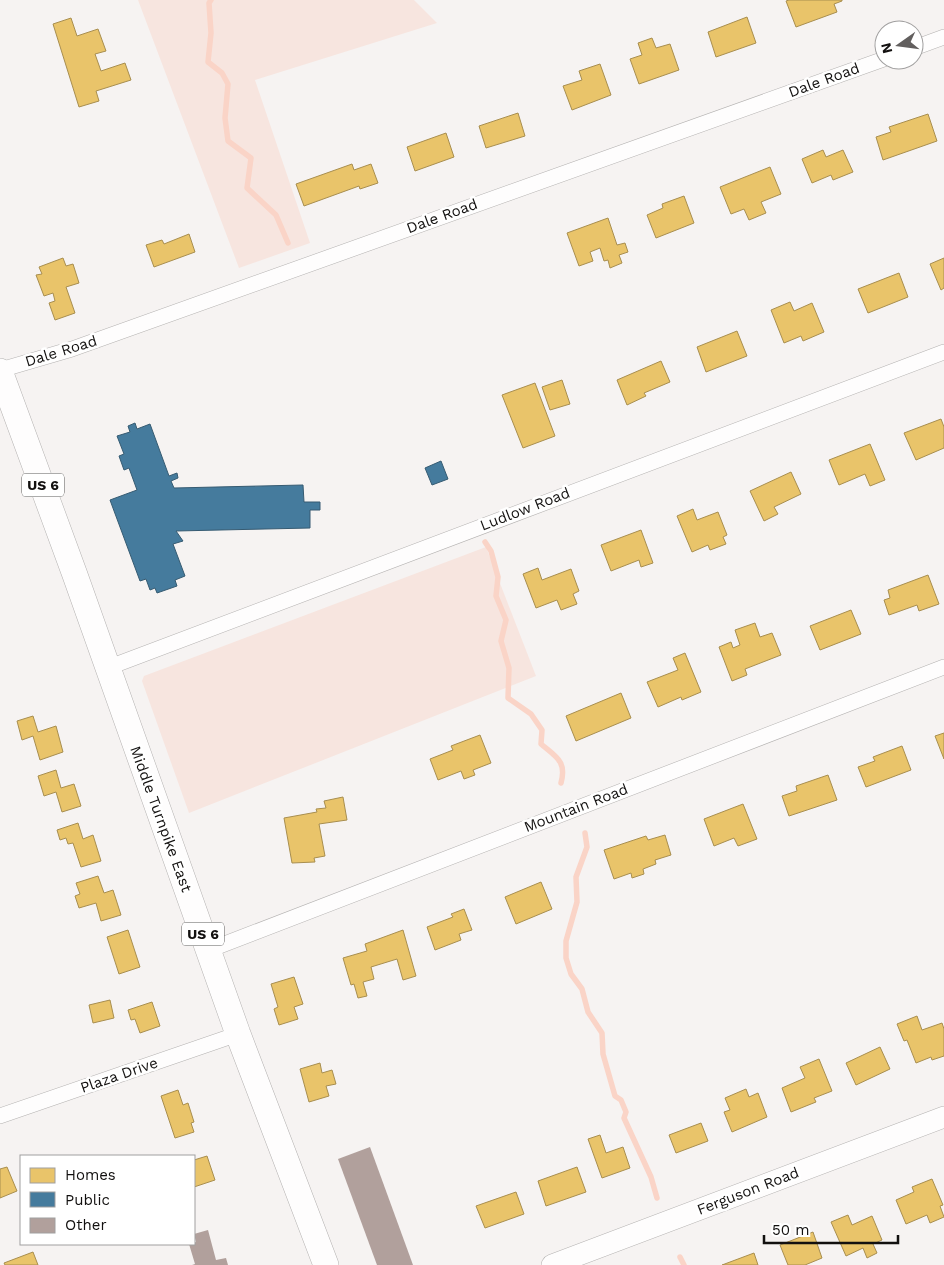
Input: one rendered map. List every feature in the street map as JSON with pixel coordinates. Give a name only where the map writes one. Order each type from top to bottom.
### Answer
[{"type":"main road","name":"Middle Turnpike East","points":[[0,370],[238,1034],[326,1265]]},
{"type":"street","points":[[924,44],[944,37]]},
{"type":"street","name":"Dale Road","points":[[0,370],[82,346],[874,63]]},
{"type":"street","name":"Ludlow Road","points":[[107,668],[944,352]]},
{"type":"street","name":"Mountain Road","points":[[208,950],[944,668]]},
{"type":"street","name":"Plaza Drive","points":[[0,1116],[238,1034]]},
{"type":"street","name":"Ferguson Road","points":[[552,1265],[944,1117]]},
{"type":"shaded area","points":[[138,0],[414,0],[437,23],[255,80],[310,243],[239,268]]},
{"type":"shaded area","points":[[486,547],[536,676],[189,813],[142,681],[144,676]]},
{"type":"building: Homes","points":[[786,1],[842,1],[834,4],[837,12],[796,27]]},
{"type":"building: Homes","points":[[747,17],[756,43],[716,57],[708,32]]},
{"type":"building: Homes","points":[[71,18],[77,36],[98,29],[106,51],[95,54],[101,71],[125,63],[131,80],[96,91],[99,101],[79,107],[53,24]]},
{"type":"building: Homes","points":[[652,38],[656,48],[670,44],[679,70],[639,84],[630,59],[642,55],[638,43]]},
{"type":"building: Homes","points":[[600,64],[611,95],[572,110],[563,86],[582,80],[579,71]]},
{"type":"building: Homes","points":[[518,113],[525,136],[486,148],[479,126]]},
{"type":"building: Homes","points":[[928,114],[937,141],[883,160],[876,137],[891,132],[889,127]]},
{"type":"building: Homes","points":[[446,133],[454,157],[415,171],[407,147]]},
{"type":"building: Homes","points":[[823,150],[826,157],[843,150],[853,172],[833,180],[831,175],[812,183],[802,159]]},
{"type":"building: Homes","points":[[352,164],[354,170],[371,164],[378,183],[360,189],[359,186],[304,206],[296,184]]},
{"type":"building: Homes","points":[[770,167],[781,194],[761,202],[766,213],[749,220],[744,209],[731,214],[720,187]]},
{"type":"building: Homes","points":[[684,196],[694,223],[656,238],[647,215],[663,208],[662,204]]},
{"type":"building: Homes","points":[[608,218],[617,245],[625,243],[628,252],[619,255],[622,263],[610,268],[608,260],[604,261],[600,248],[590,252],[593,261],[579,266],[567,233]]},
{"type":"building: Homes","points":[[189,234],[195,252],[154,267],[146,245],[162,240],[164,244]]},
{"type":"building: Homes","points":[[63,258],[66,266],[73,264],[79,283],[66,287],[75,313],[55,320],[49,303],[55,301],[53,293],[44,296],[36,275],[42,274],[39,267]]},
{"type":"building: Homes","points":[[944,258],[944,288],[941,290],[930,264]]},
{"type":"building: Homes","points":[[899,273],[908,297],[868,313],[858,289]]},
{"type":"building: Homes","points":[[790,302],[794,311],[812,303],[824,332],[803,341],[801,336],[784,343],[771,310]]},
{"type":"building: Homes","points":[[737,331],[747,356],[706,372],[697,347]]},
{"type":"building: Homes","points":[[661,361],[670,382],[644,393],[646,396],[627,405],[617,380]]},
{"type":"building: Homes","points":[[562,380],[570,404],[550,410],[542,387]]},
{"type":"building: Homes","points":[[535,383],[555,436],[523,448],[502,395]]},
{"type":"building: Homes","points":[[941,419],[944,427],[944,448],[916,460],[904,433]]},
{"type":"building: Homes","points":[[870,444],[885,480],[870,486],[865,474],[839,485],[829,460]]},
{"type":"building: Homes","points":[[791,472],[801,494],[774,507],[778,514],[764,521],[750,491]]},
{"type":"building: Homes","points":[[693,509],[697,520],[718,512],[727,535],[723,537],[726,544],[710,550],[708,545],[692,552],[677,516]]},
{"type":"building: Homes","points":[[641,530],[653,563],[641,567],[639,560],[611,571],[601,545]]},
{"type":"building: Homes","points":[[538,568],[542,580],[571,569],[579,591],[573,594],[577,604],[561,610],[557,600],[536,608],[523,574]]},
{"type":"building: Homes","points":[[928,575],[939,604],[919,611],[917,605],[889,615],[884,600],[890,598],[888,590]]},
{"type":"building: Homes","points":[[851,610],[861,634],[820,650],[810,626]]},
{"type":"building: Homes","points":[[755,623],[760,637],[772,633],[781,655],[745,669],[747,675],[732,681],[719,647],[731,642],[733,648],[740,645],[735,630]]},
{"type":"building: Homes","points":[[685,653],[701,692],[682,700],[681,697],[658,707],[647,682],[678,670],[673,658]]},
{"type":"building: Homes","points":[[621,693],[631,718],[576,741],[566,716]]},
{"type":"building: Homes","points":[[33,716],[38,732],[56,726],[63,752],[40,760],[33,736],[22,740],[17,721]]},
{"type":"building: Homes","points":[[944,733],[944,759],[935,736]]},
{"type":"building: Homes","points":[[480,735],[491,763],[473,770],[475,775],[464,779],[461,771],[438,780],[430,759],[453,750],[451,746]]},
{"type":"building: Homes","points":[[902,746],[911,770],[866,787],[858,767],[875,761],[873,757]]},
{"type":"building: Homes","points":[[56,770],[61,788],[74,784],[81,806],[62,812],[56,792],[44,796],[38,776]]},
{"type":"building: Homes","points":[[828,775],[837,800],[789,816],[782,796],[797,791],[796,786]]},
{"type":"building: Homes","points":[[343,797],[347,820],[319,824],[325,856],[314,858],[315,862],[292,863],[284,818],[317,812],[316,809],[326,808],[324,801]]},
{"type":"building: Homes","points":[[743,804],[757,839],[738,846],[734,838],[714,846],[704,819]]},
{"type":"building: Homes","points":[[78,823],[83,839],[93,835],[101,861],[81,867],[73,843],[68,844],[66,838],[60,840],[57,830]]},
{"type":"building: Homes","points":[[665,835],[671,855],[655,860],[656,864],[643,869],[644,874],[632,878],[631,873],[614,879],[604,850],[646,836],[648,840]]},
{"type":"building: Homes","points":[[98,876],[104,893],[113,890],[121,915],[101,921],[96,903],[79,908],[75,896],[80,894],[76,883]]},
{"type":"building: Homes","points":[[541,882],[552,909],[516,924],[505,897]]},
{"type":"building: Homes","points":[[464,909],[472,930],[459,934],[461,940],[435,950],[427,927],[453,917],[451,914]]},
{"type":"building: Homes","points":[[128,930],[140,967],[119,974],[107,937]]},
{"type":"building: Homes","points":[[403,930],[416,976],[403,980],[397,959],[371,967],[374,979],[363,982],[367,996],[358,998],[354,984],[351,985],[343,958],[367,951],[365,944]]},
{"type":"building: Homes","points":[[294,977],[303,1004],[294,1007],[298,1019],[279,1025],[274,1009],[278,1007],[271,984]]},
{"type":"building: Homes","points":[[110,1000],[114,1018],[93,1023],[89,1005]]},
{"type":"building: Homes","points":[[152,1002],[160,1026],[140,1033],[135,1019],[131,1020],[128,1010]]},
{"type":"building: Homes","points":[[917,1016],[922,1030],[942,1023],[944,1029],[944,1056],[932,1060],[931,1057],[916,1063],[907,1040],[904,1041],[897,1024]]},
{"type":"building: Homes","points":[[880,1047],[890,1069],[856,1085],[846,1063]]},
{"type":"building: Homes","points":[[819,1059],[832,1091],[814,1098],[816,1102],[791,1112],[782,1088],[805,1078],[800,1067]]},
{"type":"building: Homes","points":[[320,1063],[322,1073],[332,1070],[336,1084],[326,1086],[329,1096],[309,1102],[300,1069]]},
{"type":"building: Homes","points":[[746,1089],[749,1097],[758,1093],[767,1117],[732,1132],[724,1112],[730,1110],[725,1098]]},
{"type":"building: Homes","points":[[178,1090],[183,1105],[188,1103],[194,1122],[191,1123],[194,1132],[175,1138],[161,1096]]},
{"type":"building: Homes","points":[[701,1123],[708,1141],[676,1153],[669,1135]]},
{"type":"building: Homes","points":[[600,1135],[606,1153],[623,1147],[630,1168],[602,1178],[588,1139]]},
{"type":"building: Homes","points":[[207,1156],[215,1180],[195,1187],[195,1160]]},
{"type":"building: Homes","points":[[7,1167],[17,1191],[0,1198],[0,1169]]},
{"type":"building: Homes","points":[[577,1167],[586,1192],[546,1206],[538,1181]]},
{"type":"building: Homes","points":[[932,1179],[943,1205],[940,1206],[944,1217],[930,1223],[927,1215],[906,1224],[896,1200],[914,1192],[912,1187]]},
{"type":"building: Homes","points":[[516,1192],[524,1214],[485,1228],[476,1206]]},
{"type":"building: Homes","points":[[848,1215],[852,1225],[872,1216],[882,1240],[873,1244],[877,1253],[867,1258],[863,1248],[846,1256],[831,1222]]},
{"type":"building: Homes","points":[[813,1232],[822,1258],[805,1265],[788,1265],[780,1245]]},
{"type":"building: Homes","points":[[33,1252],[38,1265],[5,1265],[4,1263]]},
{"type":"building: Homes","points":[[754,1253],[758,1265],[722,1265]]},
{"type":"building: Public","points":[[135,423],[137,429],[150,424],[169,476],[177,473],[178,478],[171,481],[174,488],[303,485],[304,502],[320,502],[320,510],[310,510],[310,528],[176,531],[183,541],[173,544],[185,576],[175,580],[177,586],[157,593],[155,588],[150,590],[146,579],[140,581],[110,500],[137,490],[129,468],[124,470],[119,456],[124,454],[117,436],[130,432],[128,426]]},
{"type":"building: Public","points":[[441,461],[448,479],[432,485],[425,468]]},
{"type":"building: Other","points":[[370,1147],[413,1265],[377,1265],[338,1159]]},
{"type":"building: Other","points":[[208,1230],[216,1260],[226,1258],[228,1265],[192,1265],[195,1264],[189,1245],[195,1245],[195,1234]]},
{"type":"waterway","points":[[211,0],[209,3],[211,33],[208,62],[222,73],[228,84],[225,118],[228,141],[251,158],[247,188],[276,215],[288,243]]},
{"type":"waterway","points":[[485,542],[491,551],[498,577],[496,596],[506,620],[501,641],[509,668],[508,698],[531,714],[542,730],[541,744],[556,756],[563,769],[561,783]]},
{"type":"waterway","points":[[585,833],[587,847],[576,877],[577,902],[566,941],[566,958],[571,974],[582,989],[588,1012],[602,1033],[603,1054],[615,1096],[621,1100],[626,1112],[624,1118],[651,1177],[657,1198]]},
{"type":"waterway","points":[[680,1257],[684,1265]]}]
